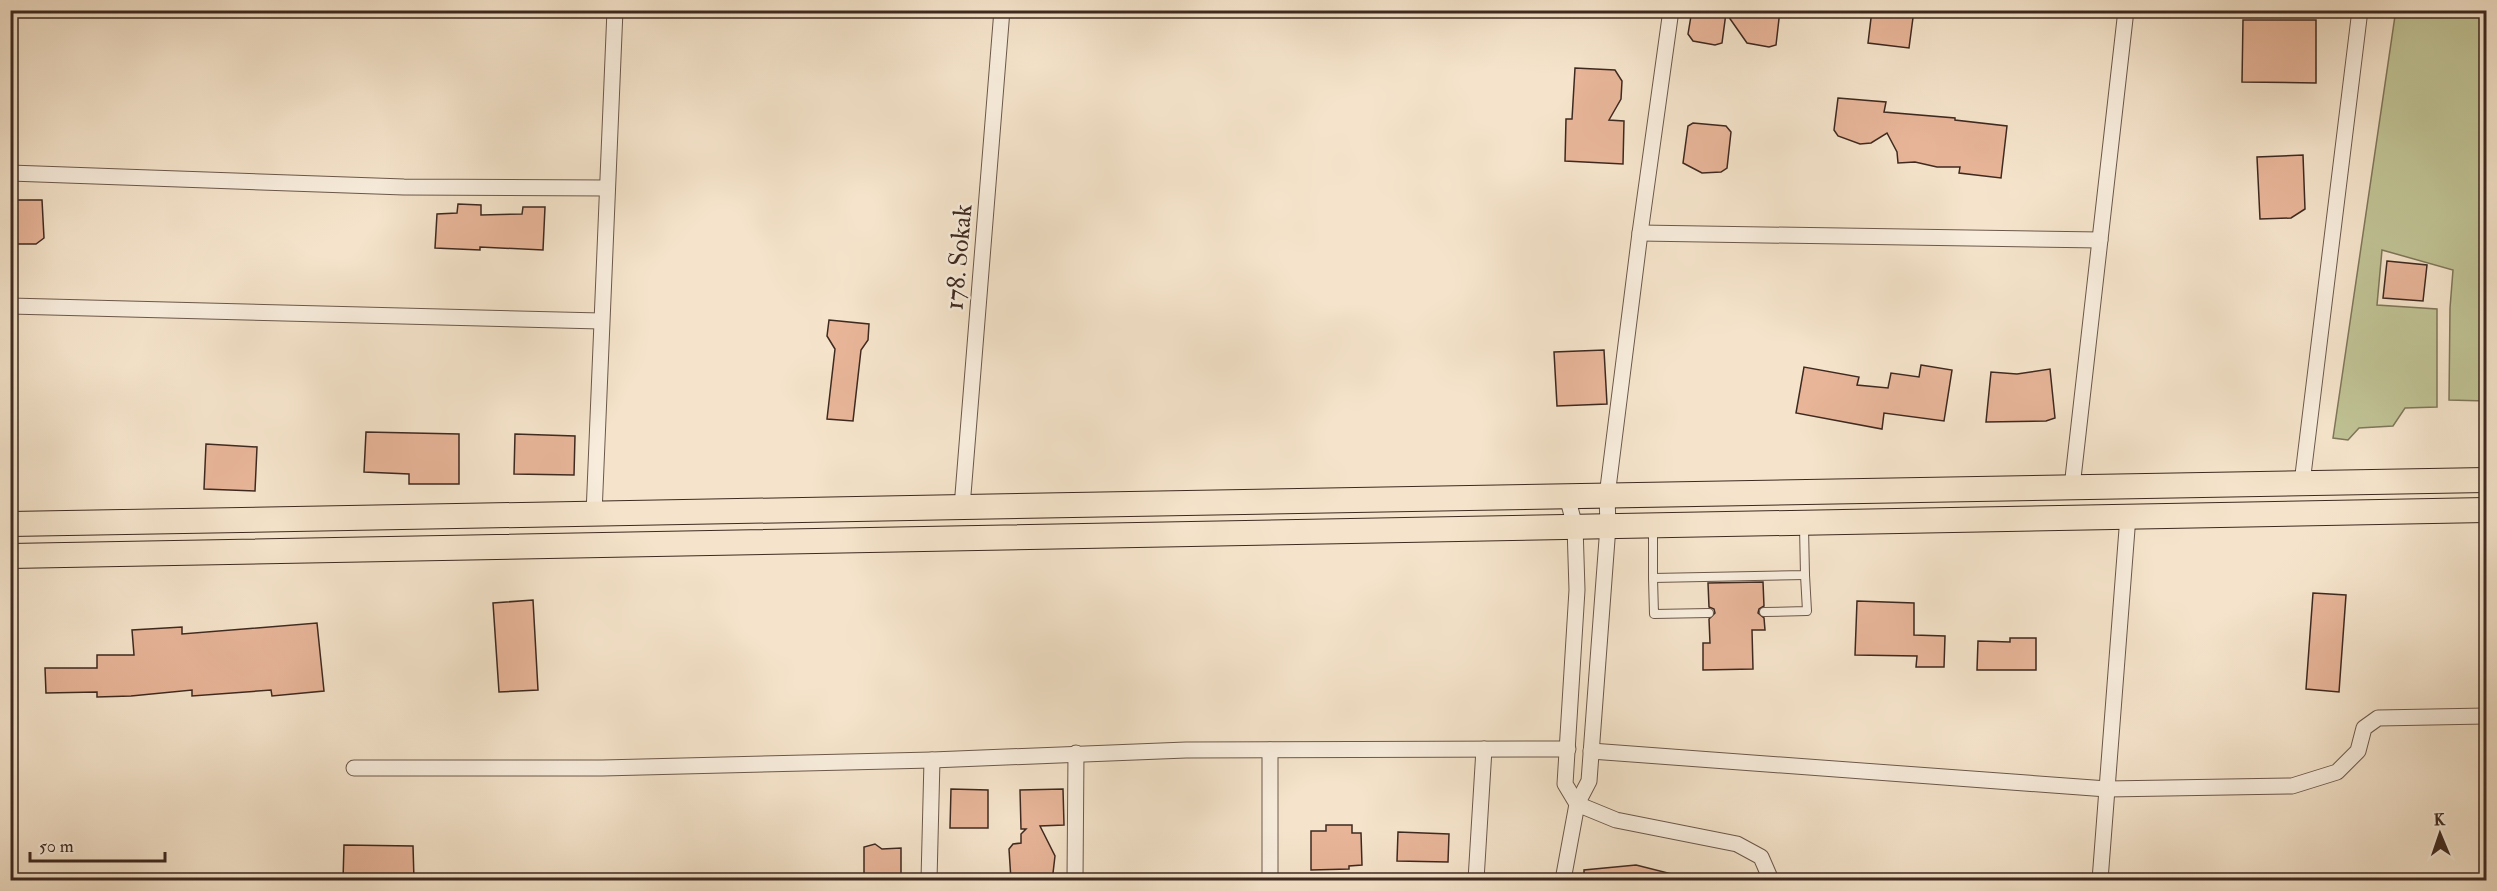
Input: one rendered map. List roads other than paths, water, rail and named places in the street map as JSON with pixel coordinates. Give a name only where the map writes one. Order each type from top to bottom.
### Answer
[{"type":"highway","points":[[10,524],[2487,480]]},
{"type":"highway","points":[[10,556],[2487,510]]},
{"type":"street","points":[[594,514],[615,10]]},
{"type":"street","name":"178. Sokak","points":[[962,507],[1002,10]]},
{"type":"street","points":[[1563,880],[1577,804],[1589,781],[1608,526],[1607,496],[1671,10]]},
{"type":"street","points":[[2072,487],[2126,10]]},
{"type":"street","points":[[2302,483],[2360,10]]},
{"type":"street","points":[[10,173],[404,187],[607,188]]},
{"type":"street","points":[[1640,233],[2100,240]]},
{"type":"street","points":[[10,306],[601,321]]},
{"type":"street","points":[[1568,496],[1575,526],[1577,590],[1565,783],[1577,804],[1616,820],[1737,844],[1761,857],[1771,880]]},
{"type":"street","points":[[2100,880],[2128,516]]},
{"type":"street","points":[[1591,751],[2107,789],[2292,786],[2337,772],[2358,751],[2364,728],[2378,718],[2487,716]]},
{"type":"street","points":[[1476,880],[1484,749]]},
{"type":"street","points":[[354,768],[602,768],[932,760],[1076,753],[1568,749]]},
{"type":"street","points":[[1270,750],[1270,880]]},
{"type":"street","points":[[1075,880],[1076,753]]},
{"type":"street","points":[[929,880],[932,760]]},
{"type":"lane","points":[[1764,612],[1807,611],[1804,522]]},
{"type":"lane","points":[[1653,525],[1654,614],[1709,613]]},
{"type":"lane","points":[[1653,578],[1805,575]]}]
